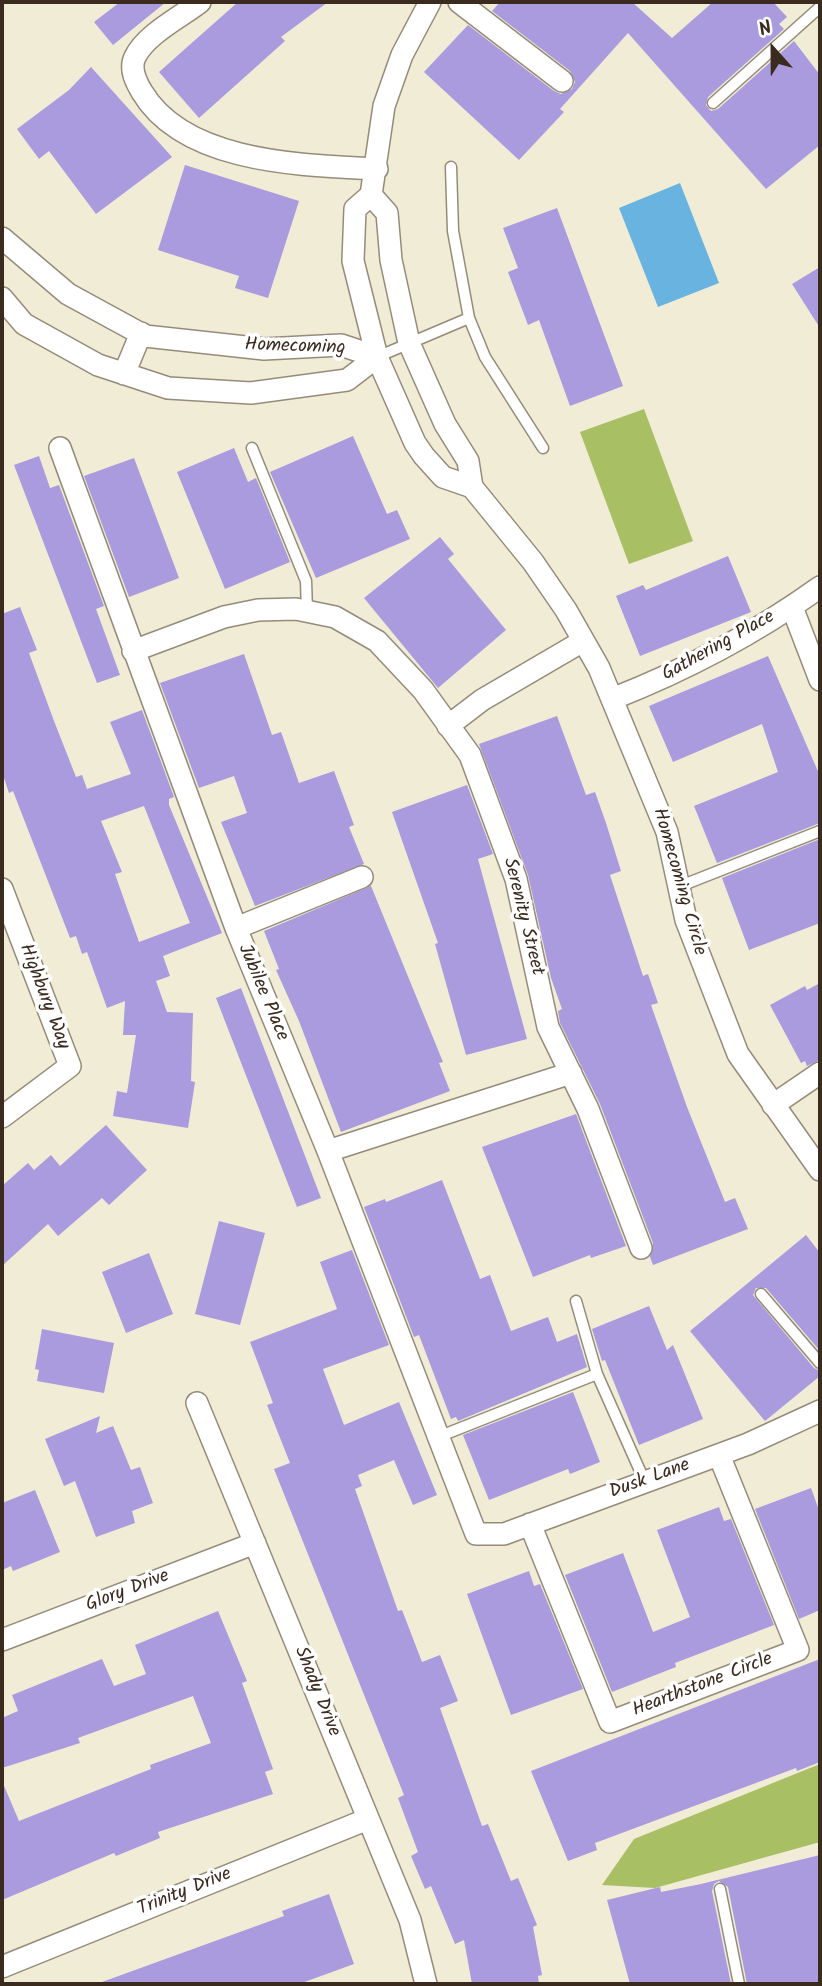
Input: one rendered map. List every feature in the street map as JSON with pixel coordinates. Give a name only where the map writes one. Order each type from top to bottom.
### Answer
[{"type":"street","points":[[200,2],[150,40],[134,58],[133,78],[149,104],[189,134],[241,156],[294,165],[377,169]]},
{"type":"street","name":"Homecoming Circle","points":[[430,2],[402,55],[384,106],[372,195],[355,209],[354,261],[377,357],[415,443],[443,477],[472,487]]},
{"type":"street","points":[[459,2],[562,81]]},
{"type":"street","name":"Homecoming Circle","points":[[372,195],[387,213],[391,260],[409,343],[445,424],[468,461],[472,487],[533,562],[566,610],[599,668],[667,832],[690,932],[738,1054],[820,1170]]},
{"type":"street","name":"Homecoming","points":[[2,238],[68,294],[141,333],[264,349],[341,345],[377,357]]},
{"type":"street","name":"Homecoming","points":[[2,299],[24,324],[98,365],[168,388],[251,393],[347,380],[377,357]]},
{"type":"street","points":[[124,374],[141,333]]},
{"type":"street","name":"Jubilee Place","points":[[60,448],[236,928],[328,1150],[476,1534]]},
{"type":"street","name":"Gathering Place","points":[[612,699],[670,676],[792,607],[820,587]]},
{"type":"street","points":[[792,607],[820,680]]},
{"type":"street","name":"Serenity Street","points":[[133,651],[224,617],[258,610],[307,611],[335,617],[377,641],[423,690],[470,755],[516,879],[548,1027],[588,1109],[641,1248]]},
{"type":"street","points":[[448,726],[482,700],[583,641]]},
{"type":"street","points":[[236,928],[362,877]]},
{"type":"street","name":"Highbury Way","points":[[2,889],[70,1066],[2,1117]]},
{"type":"street","points":[[328,1150],[571,1073]]},
{"type":"street","points":[[773,1105],[820,1073]]},
{"type":"street","name":"Shady Drive","points":[[197,1403],[410,1920],[426,1984]]},
{"type":"street","name":"Dusk Lane","points":[[476,1534],[504,1534],[719,1455],[820,1411]]},
{"type":"street","name":"Hearthstone Circle","points":[[530,1524],[610,1721],[798,1650],[719,1455]]},
{"type":"street","name":"Glory Drive","points":[[2,1640],[255,1543]]},
{"type":"street","name":"Trinity Drive","points":[[2,1967],[368,1819]]},
{"type":"lane","points":[[713,103],[820,7]]},
{"type":"lane","points":[[451,167],[453,231],[469,318],[485,357],[543,449]]},
{"type":"lane","points":[[377,357],[469,318]]},
{"type":"lane","points":[[252,447],[306,581],[307,611]]},
{"type":"lane","points":[[678,887],[820,831]]},
{"type":"lane","points":[[761,1294],[820,1363]]},
{"type":"lane","points":[[576,1301],[597,1374],[645,1482]]},
{"type":"lane","points":[[438,1437],[597,1374]]},
{"type":"lane","points":[[720,1889],[738,1984]]},
{"type":"green space","points":[[644,409],[693,541],[629,564],[580,432]]},
{"type":"green space","points":[[820,1764],[820,1842],[655,1888],[602,1885],[634,1839]]},
{"type":"water","points":[[680,183],[719,283],[658,307],[619,208]]},
{"type":"building","points":[[120,2],[166,2],[113,45],[94,22]]},
{"type":"building","points":[[238,2],[328,2],[281,37],[285,41],[199,118],[159,72]]},
{"type":"building","points":[[500,2],[632,2],[672,38],[713,2],[773,2],[787,17],[779,24],[784,29],[708,97],[706,105],[711,111],[718,109],[794,41],[820,75],[820,145],[766,189],[628,33],[560,109],[564,112],[519,160],[424,72],[468,25],[554,91],[561,94],[572,89],[575,82],[570,71],[492,11]]},
{"type":"building","points":[[91,67],[172,157],[96,214],[49,151],[39,159],[17,129],[69,90]]},
{"type":"building","points":[[185,165],[299,201],[268,298],[235,288],[239,276],[158,250]]},
{"type":"building","points":[[557,208],[623,386],[570,406],[539,320],[528,325],[508,272],[518,268],[503,228]]},
{"type":"building","points":[[820,267],[820,328],[792,284]]},
{"type":"building","points":[[353,436],[387,514],[397,510],[410,539],[316,578],[270,472]]},
{"type":"building","points":[[234,448],[248,482],[256,478],[290,562],[225,589],[177,472]]},
{"type":"building","points":[[39,456],[50,488],[59,485],[104,606],[96,609],[120,675],[97,683],[14,465]]},
{"type":"building","points":[[134,458],[179,578],[129,597],[84,476]]},
{"type":"building","points":[[440,537],[454,554],[448,559],[506,630],[438,688],[364,598]]},
{"type":"building","points":[[728,556],[751,612],[640,656],[616,596],[643,585],[646,590]]},
{"type":"building","points":[[20,607],[37,650],[29,653],[54,721],[76,777],[82,775],[87,789],[131,774],[110,722],[142,710],[174,797],[169,799],[169,805],[222,933],[163,956],[170,976],[156,981],[167,1012],[193,1013],[191,1081],[195,1082],[188,1128],[113,1116],[117,1091],[127,1093],[136,1035],[123,1035],[125,1001],[107,1008],[87,952],[82,954],[76,936],[70,938],[13,791],[9,793],[2,772],[2,614]],"holes":[[[144,806],[190,923],[139,942],[115,874],[122,872],[101,821]]]},
{"type":"building","points":[[244,654],[272,735],[281,732],[299,783],[334,771],[354,825],[349,827],[364,864],[255,906],[221,822],[247,813],[234,776],[199,788],[160,683]]},
{"type":"building","points":[[768,656],[820,776],[820,823],[717,863],[694,806],[778,772],[762,724],[673,762],[649,706]]},
{"type":"building","points":[[557,716],[586,795],[595,792],[606,823],[621,871],[610,875],[643,976],[648,974],[658,1003],[651,1005],[687,1107],[725,1202],[735,1198],[748,1229],[653,1265],[650,1257],[653,1243],[600,1104],[560,1023],[558,1011],[562,1009],[551,978],[528,875],[479,744]]},
{"type":"building","points":[[467,785],[493,854],[478,859],[527,1039],[466,1055],[435,944],[438,943],[392,812]]},
{"type":"building","points":[[820,839],[820,923],[749,950],[722,878]]},
{"type":"building","points":[[371,886],[443,1062],[439,1063],[450,1091],[341,1132],[299,1021],[276,970],[279,969],[264,931]]},
{"type":"building","points":[[820,983],[820,1060],[807,1066],[805,1061],[801,1063],[770,1005],[805,986],[807,990]]},
{"type":"building","points":[[241,988],[321,1198],[297,1207],[216,998]]},
{"type":"building","points":[[576,1114],[626,1246],[591,1258],[590,1255],[533,1277],[482,1147]]},
{"type":"building","points":[[106,1125],[147,1170],[109,1205],[102,1198],[58,1236],[48,1224],[2,1266],[2,1186],[28,1163],[34,1170],[51,1155],[60,1166]]},
{"type":"building","points":[[442,1180],[480,1279],[490,1275],[511,1331],[548,1317],[557,1342],[577,1334],[587,1367],[458,1421],[456,1417],[451,1419],[419,1335],[414,1337],[364,1207],[385,1199],[386,1202]]},
{"type":"building","points":[[219,1221],[265,1233],[240,1325],[195,1314]]},
{"type":"building","points":[[806,1235],[820,1253],[820,1351],[766,1288],[756,1288],[753,1295],[814,1368],[820,1371],[820,1376],[765,1421],[690,1331]]},
{"type":"building","points":[[352,1250],[389,1345],[323,1369],[344,1425],[399,1402],[437,1495],[413,1505],[394,1460],[358,1475],[362,1486],[355,1489],[398,1611],[402,1610],[422,1662],[440,1655],[458,1701],[440,1708],[482,1826],[488,1824],[511,1881],[518,1878],[537,1925],[533,1927],[542,1975],[538,1976],[539,1984],[472,1984],[464,1940],[455,1944],[431,1886],[425,1889],[411,1856],[418,1852],[398,1798],[404,1795],[274,1469],[290,1463],[267,1405],[273,1403],[250,1342],[337,1309],[320,1262]]},
{"type":"building","points":[[149,1253],[173,1314],[126,1333],[102,1272]]},
{"type":"building","points":[[649,1306],[667,1350],[673,1345],[703,1419],[639,1445],[605,1360],[602,1361],[592,1329]]},
{"type":"building","points":[[42,1329],[114,1343],[104,1393],[37,1381],[39,1370],[35,1369]]},
{"type":"building","points":[[573,1392],[600,1462],[570,1474],[568,1469],[489,1500],[463,1435]]},
{"type":"building","points":[[100,1416],[96,1433],[113,1426],[131,1470],[140,1467],[153,1503],[132,1511],[135,1523],[96,1537],[75,1481],[64,1486],[45,1439]]},
{"type":"building","points":[[811,1488],[820,1513],[820,1610],[799,1619],[755,1509]]},
{"type":"building","points":[[35,1490],[60,1552],[13,1571],[11,1566],[2,1570],[2,1503]]},
{"type":"building","points":[[719,1507],[724,1521],[731,1519],[774,1625],[675,1663],[676,1667],[612,1692],[565,1575],[623,1553],[653,1632],[690,1617],[657,1530]]},
{"type":"building","points":[[529,1571],[534,1586],[540,1584],[583,1689],[511,1715],[467,1594]]},
{"type":"building","points":[[218,1611],[247,1681],[242,1683],[273,1769],[265,1772],[273,1794],[158,1832],[160,1838],[116,1856],[114,1853],[2,1900],[2,1781],[19,1821],[151,1769],[150,1765],[211,1743],[193,1696],[78,1738],[80,1743],[2,1768],[2,1718],[18,1711],[12,1695],[102,1659],[114,1686],[146,1674],[135,1645]]},
{"type":"building","points":[[820,1659],[820,1762],[797,1771],[796,1768],[595,1843],[597,1850],[568,1861],[531,1771]]},
{"type":"building","points":[[820,1855],[820,1984],[747,1984],[728,1887],[719,1881],[714,1884],[712,1891],[731,1984],[630,1984],[607,1900],[660,1887],[661,1892],[701,1884]]},
{"type":"building","points":[[329,1894],[354,1964],[299,1984],[102,1984],[284,1916],[282,1911]]}]
